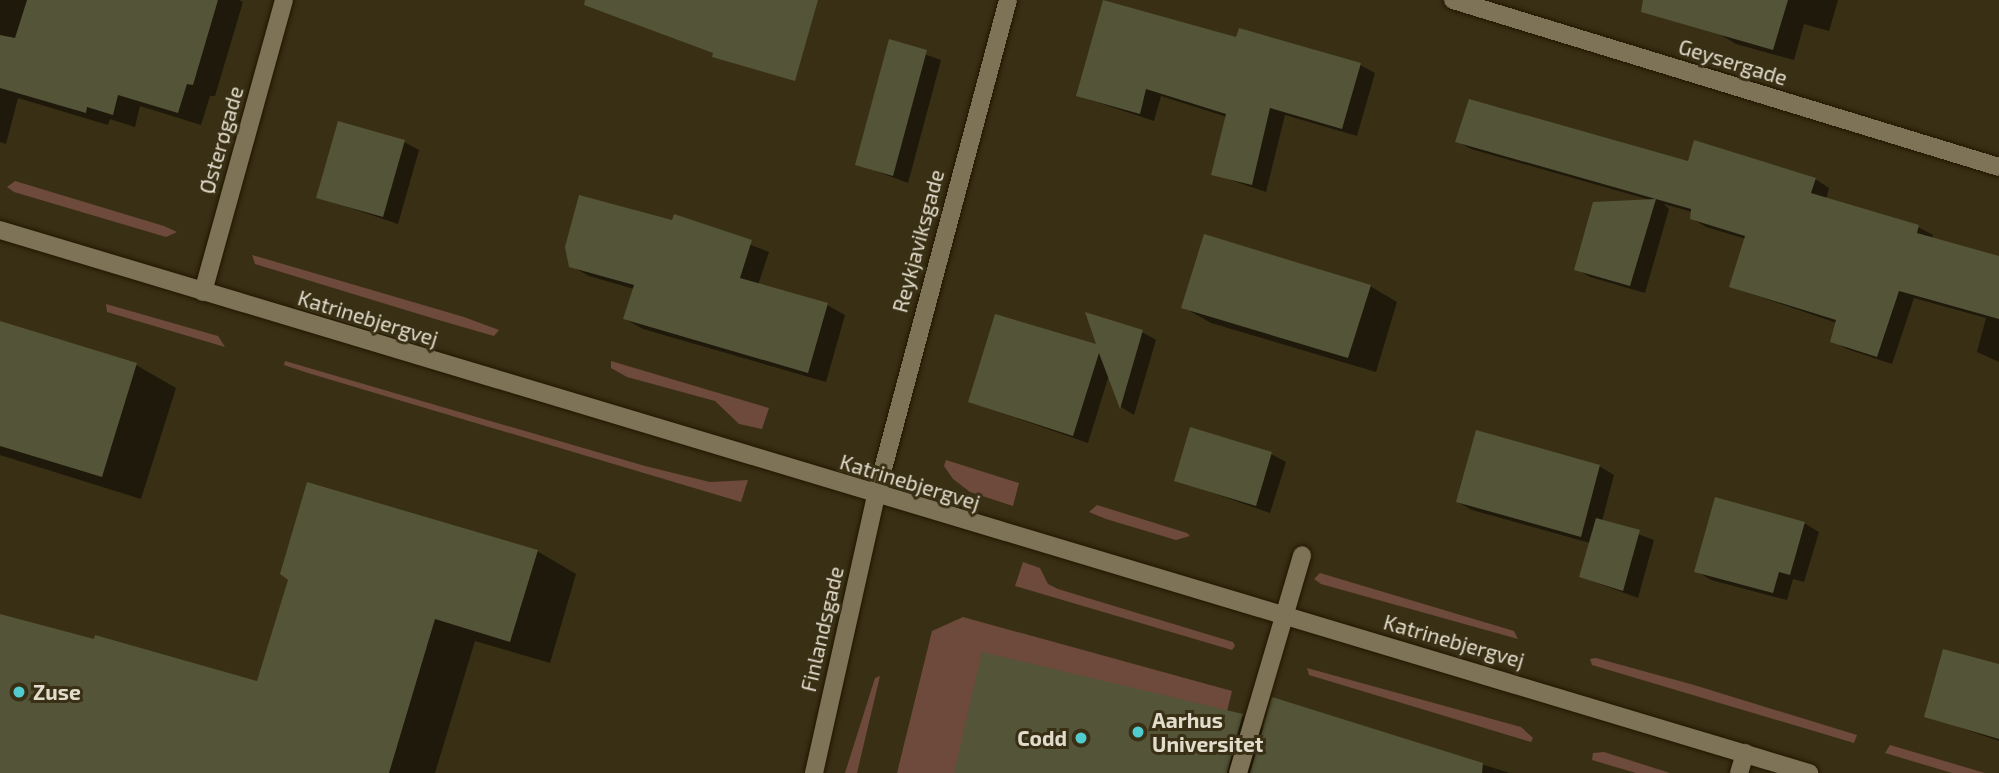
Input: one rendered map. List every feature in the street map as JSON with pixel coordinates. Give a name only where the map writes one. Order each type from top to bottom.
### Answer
[{"type":"street","name":"Østerøgade","points":[[203,292],[284,0]]},
{"type":"street","name":"Reykjaviksgade","points":[[876,495],[1008,0]]},
{"type":"street","name":"Geysergade","points":[[1453,0],[1999,167]]},
{"type":"street","name":"Katrinebjergvej","points":[[0,230],[1809,773]]},
{"type":"street","name":"Finlandsgade","points":[[814,773],[876,495]]},
{"type":"street","points":[[1238,773],[1302,555]]},
{"type":"street","points":[[1739,773],[1745,753]]},
{"type":"shaded area","points":[[15,181],[177,232],[166,237],[14,192],[7,187]]},
{"type":"shaded area","points":[[252,255],[464,317],[499,330],[494,336],[435,319],[255,264]]},
{"type":"shaded area","points":[[106,304],[218,336],[225,347],[107,312]]},
{"type":"shaded area","points":[[285,361],[645,466],[710,482],[748,480],[741,502],[308,373],[284,365]]},
{"type":"shaded area","points":[[611,361],[769,408],[762,429],[739,424],[715,401],[627,377],[611,368]]},
{"type":"shaded area","points":[[946,460],[1019,483],[1013,506],[970,492],[953,479],[944,466]]},
{"type":"shaded area","points":[[1097,505],[1190,536],[1176,540],[1089,512]]},
{"type":"shaded area","points":[[1023,562],[1040,568],[1048,584],[1058,589],[1233,642],[1235,646],[1232,650],[1015,586]]},
{"type":"shaded area","points":[[1320,573],[1514,631],[1518,639],[1321,584],[1314,579]]},
{"type":"shaded area","name":"Aarhus Universitet","points":[[963,617],[1232,691],[1212,773],[897,773],[932,631]]},
{"type":"shaded area","points":[[1596,658],[1857,735],[1854,743],[1592,665],[1590,659]]},
{"type":"shaded area","points":[[1307,668],[1521,727],[1533,738],[1531,742],[1309,675]]},
{"type":"shaded area","points":[[880,676],[857,773],[845,773],[875,678]]},
{"type":"shaded area","points":[[1890,745],[1985,773],[1952,773],[1885,753]]},
{"type":"shaded area","points":[[1604,752],[1670,773],[1636,773],[1592,760],[1593,753]]},
{"type":"building","points":[[27,0],[218,0],[193,85],[187,84],[178,113],[118,95],[113,115],[87,107],[86,113],[0,88],[0,35],[15,38]]},
{"type":"building","points":[[585,0],[818,0],[795,81],[712,57],[713,53],[584,5]]},
{"type":"building","points":[[1103,0],[1236,37],[1239,28],[1361,63],[1342,129],[1270,108],[1252,185],[1211,175],[1226,114],[1146,89],[1140,114],[1076,96]]},
{"type":"building","points":[[1643,0],[1788,0],[1773,50],[1641,12]]},
{"type":"building","points":[[889,39],[927,50],[893,176],[855,165]]},
{"type":"building","points":[[1469,99],[1688,161],[1694,140],[1816,178],[1811,193],[1919,225],[1917,233],[1999,256],[1999,319],[1899,291],[1877,357],[1830,342],[1836,320],[1729,287],[1745,236],[1690,219],[1691,209],[1455,142]]},
{"type":"building","points":[[338,121],[405,140],[383,217],[316,198]]},
{"type":"building","points":[[579,195],[672,220],[674,214],[752,240],[740,278],[828,303],[808,373],[623,319],[634,285],[569,267],[565,247]]},
{"type":"building","points":[[1656,199],[1630,286],[1574,270],[1593,202]]},
{"type":"building","points":[[1204,234],[1371,285],[1348,358],[1181,308]]},
{"type":"building","points":[[1085,312],[1143,330],[1120,409],[1099,353],[1073,436],[968,402],[995,314],[1096,344]]},
{"type":"building","points":[[0,321],[137,363],[102,477],[0,446]]},
{"type":"building","points":[[1190,427],[1272,452],[1256,506],[1174,481]]},
{"type":"building","points":[[1476,430],[1600,465],[1581,537],[1456,502]]},
{"type":"building","points":[[307,482],[538,550],[510,642],[435,619],[389,773],[0,773],[0,614],[94,639],[95,635],[257,681],[288,580],[280,574]]},
{"type":"building","points":[[1715,497],[1805,522],[1790,575],[1779,572],[1773,593],[1694,572]]},
{"type":"building","points":[[1596,518],[1640,530],[1623,591],[1579,577]]},
{"type":"building","points":[[1943,649],[1999,664],[1999,739],[1924,717]]},
{"type":"building","name":"Codd","points":[[982,652],[1243,714],[1227,773],[954,773]]},
{"type":"building","points":[[1272,697],[1483,763],[1482,773],[1250,773]]},
{"type":"place","name":"Zuse","points":[[19,692]]},
{"type":"place","name":"Aarhus Universitet","points":[[1138,732]]},
{"type":"place","name":"Codd","points":[[1081,738]]}]
